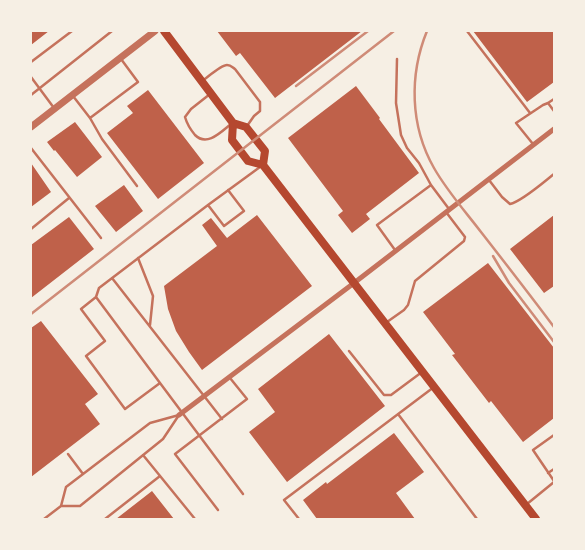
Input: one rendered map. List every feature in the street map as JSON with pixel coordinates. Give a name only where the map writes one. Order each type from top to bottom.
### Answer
[{"type":"main road","points":[[164,31],[233,122],[246,127],[265,151],[263,164]]},
{"type":"main road","points":[[233,122],[232,140],[248,161],[263,164],[536,519]]},
{"type":"street","points":[[31,127],[155,31]]},
{"type":"street","points":[[180,414],[552,130],[554,138]]},
{"type":"lane","points":[[31,62],[72,31]]},
{"type":"lane","points":[[31,95],[112,31]]},
{"type":"lane","points":[[467,31],[530,113]]},
{"type":"lane","points":[[90,118],[138,82],[120,58]]},
{"type":"lane","points":[[386,323],[408,306],[415,281],[464,241],[465,237],[401,136],[396,103],[396,59]]},
{"type":"lane","points":[[202,82],[226,65],[230,65],[235,69],[260,102],[260,111],[246,127]]},
{"type":"lane","points":[[31,77],[55,109]]},
{"type":"lane","points":[[211,93],[192,108],[185,117],[192,132],[198,138],[210,139],[233,122]]},
{"type":"lane","points":[[72,95],[137,186]]},
{"type":"lane","points":[[533,144],[516,123],[554,99]]},
{"type":"lane","points":[[548,103],[554,111]]},
{"type":"lane","points":[[31,148],[101,238]]},
{"type":"lane","points":[[160,383],[125,409],[86,356],[105,341],[81,309],[96,298],[99,288],[263,164]]},
{"type":"lane","points":[[488,179],[502,197],[510,204],[513,204],[554,174]]},
{"type":"lane","points":[[395,250],[377,225],[431,185]]},
{"type":"lane","points":[[208,204],[224,226],[244,211],[228,190]]},
{"type":"lane","points":[[31,229],[70,198]]},
{"type":"lane","points":[[138,258],[153,296],[150,327]]},
{"type":"lane","points":[[112,278],[222,419]]},
{"type":"lane","points":[[96,298],[160,383],[180,414],[243,494]]},
{"type":"lane","points":[[349,351],[384,395],[391,394],[423,372]]},
{"type":"lane","points":[[218,510],[175,454],[247,399],[229,376]]},
{"type":"lane","points":[[299,519],[284,500],[434,387]]},
{"type":"lane","points":[[44,519],[61,506],[80,506],[162,439],[180,414]]},
{"type":"lane","points":[[61,506],[66,487],[150,423],[180,414]]},
{"type":"lane","points":[[398,414],[477,519]]},
{"type":"lane","points":[[526,505],[554,482],[533,450],[554,435]]},
{"type":"lane","points":[[68,454],[83,474]]},
{"type":"lane","points":[[142,455],[195,519]]},
{"type":"lane","points":[[548,473],[554,468]]},
{"type":"lane","points":[[105,519],[160,476]]},
{"type":"building","points":[[31,31],[49,31],[31,45]]},
{"type":"building","points":[[217,31],[362,31],[275,98],[240,53],[236,56]]},
{"type":"building","points":[[473,31],[554,31],[554,82],[527,102]]},
{"type":"building","points":[[356,86],[419,173],[366,214],[370,219],[352,233],[338,215],[343,211],[288,138]]},
{"type":"building","points":[[148,90],[204,163],[158,199],[107,133],[133,113],[127,106]]},
{"type":"building","points":[[75,122],[102,157],[77,177],[47,142]]},
{"type":"building","points":[[31,163],[51,192],[31,207]]},
{"type":"building","points":[[124,185],[143,211],[116,232],[95,206]]},
{"type":"building","points":[[257,215],[312,286],[202,370],[176,331],[168,309],[164,286],[217,246],[202,225],[211,218],[227,238]]},
{"type":"building","points":[[554,215],[554,286],[544,293],[510,249]]},
{"type":"building","points":[[69,217],[94,249],[31,298],[31,245]]},
{"type":"building","points":[[488,263],[554,348],[554,418],[523,442],[491,401],[489,403],[452,355],[455,354],[423,312]]},
{"type":"building","points":[[41,321],[98,394],[85,404],[100,424],[31,477],[31,328]]},
{"type":"building","points":[[329,334],[385,406],[287,482],[249,432],[275,412],[258,389]]},
{"type":"building","points":[[394,433],[424,472],[396,493],[415,519],[317,519],[303,500]]},
{"type":"building","points":[[152,491],[174,519],[116,519]]},
{"type":"railway","points":[[296,86],[368,31]]},
{"type":"railway","points":[[31,314],[394,31]]},
{"type":"railway","points":[[427,31],[417,65],[415,83],[416,118],[426,152],[450,193],[554,327]]},
{"type":"railway","points":[[493,256],[509,283],[554,342]]}]
